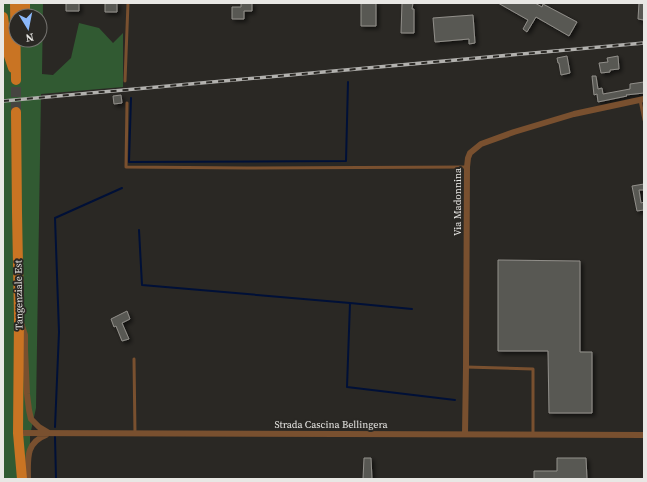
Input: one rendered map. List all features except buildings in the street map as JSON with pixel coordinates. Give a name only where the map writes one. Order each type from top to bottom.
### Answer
[{"type":"main road","points":[[15,3],[16,80]]},
{"type":"main road","points":[[3,17],[8,53],[16,80]]},
{"type":"main road","points":[[16,80],[21,48]]},
{"type":"main road","name":"Tangenziale Est","points":[[16,112],[19,317],[18,434],[22,479]]},
{"type":"street","name":"Via Madonnina","points":[[465,434],[466,167],[470,153],[481,144],[514,132],[574,114],[642,100]]},
{"type":"street","points":[[19,317],[25,335],[26,394],[31,419],[49,434]]},
{"type":"street","name":"Strada Cascina Bellingera","points":[[18,434],[644,435]]},
{"type":"street","points":[[28,479],[28,456],[32,445],[40,437],[49,434]]},
{"type":"lane","points":[[125,81],[128,3]]},
{"type":"lane","points":[[642,100],[644,120]]},
{"type":"lane","points":[[128,103],[126,167],[466,167]]},
{"type":"lane","points":[[134,359],[135,434]]},
{"type":"lane","points":[[466,367],[532,369],[533,434]]},
{"type":"green space","points":[[3,3],[43,3],[43,8],[8,8],[8,48],[42,48],[42,74],[53,75],[71,58],[79,23],[99,28],[113,43],[123,33],[123,87],[41,94],[36,408],[30,435],[30,479],[4,479]]},
{"type":"waterway","points":[[131,98],[129,162],[346,161],[348,82]]},
{"type":"waterway","points":[[55,427],[59,332],[55,218],[122,188]]},
{"type":"waterway","points":[[139,230],[142,285],[412,309]]},
{"type":"waterway","points":[[350,303],[347,387],[455,400]]},
{"type":"waterway","points":[[55,437],[56,479]]},
{"type":"tunnel","points":[[16,80],[16,112]]},
{"type":"railway","points":[[3,101],[644,43]]}]
